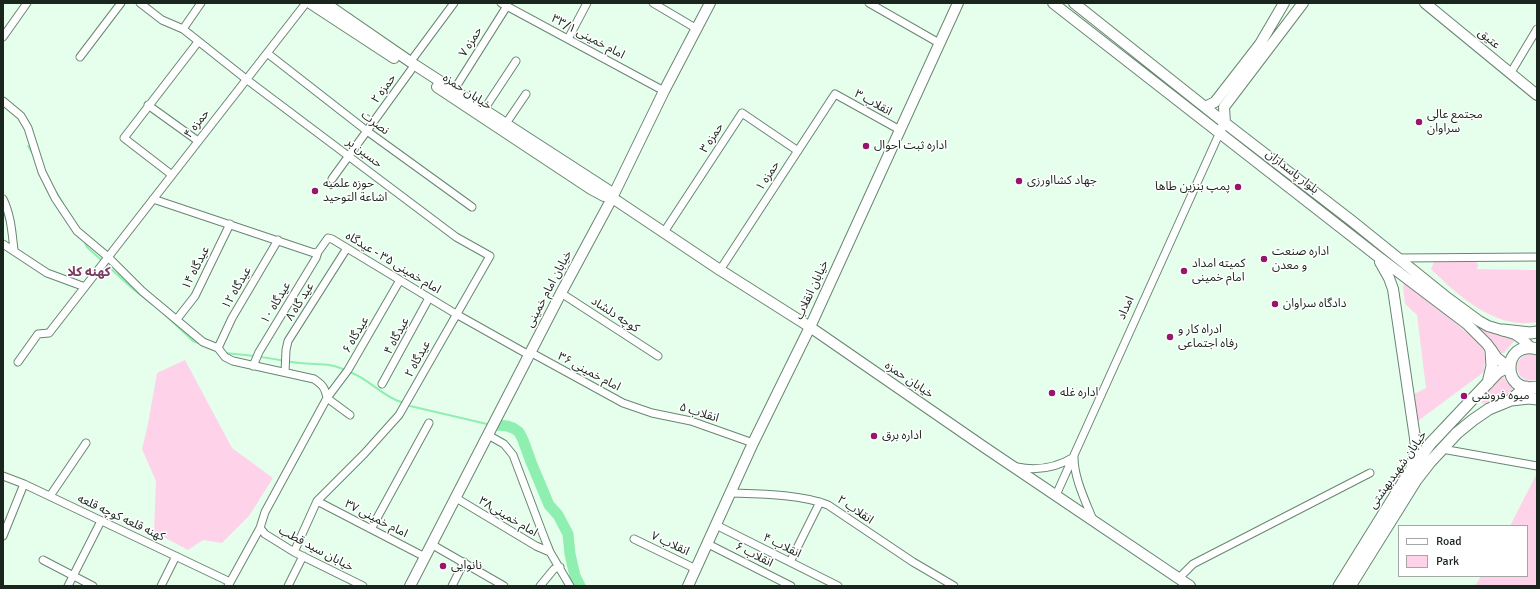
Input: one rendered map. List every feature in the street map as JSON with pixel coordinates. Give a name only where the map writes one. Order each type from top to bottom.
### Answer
[{"type":"main road","name":"خیابان حمزه","points":[[310,3],[454,90],[608,190],[612,198]]},
{"type":"main road","name":"خیابان حمزه","points":[[325,3],[591,189],[604,196],[612,198],[810,328],[1190,586]]},
{"type":"main road","name":"خیابان امام خمینی","points":[[410,586],[529,354],[612,198],[664,91],[710,3]]},
{"type":"main road","name":"خیابان انقلاب","points":[[688,586],[753,442],[810,328],[958,3]]},
{"type":"main road","name":"بلوار پاسداران","points":[[1053,3],[1376,255],[1476,325],[1488,326],[1503,330],[1535,346]]},
{"type":"main road","name":"بلوار پاسداران","points":[[1074,3],[1225,123],[1280,164],[1445,296],[1476,325],[1491,350],[1502,362],[1510,366]]},
{"type":"main road","points":[[1220,132],[1225,123],[1224,107],[1268,39],[1284,3]]},
{"type":"main road","points":[[1205,107],[1215,102],[1268,39],[1303,3]]},
{"type":"main road","name":"عتیق","points":[[1425,3],[1537,95]]},
{"type":"main road","points":[[1376,255],[1389,278],[1394,296],[1416,448],[1411,470]]},
{"type":"main road","points":[[1503,330],[1530,333],[1537,332]]},
{"type":"main road","points":[[1533,389],[1514,380],[1510,372],[1510,366],[1514,355],[1524,348],[1535,346]]},
{"type":"main road","points":[[1488,384],[1492,366],[1491,350]]},
{"type":"main road","name":"خیابان شهیدبهشتی","points":[[1338,586],[1411,470],[1430,444],[1464,410],[1498,372],[1510,366]]},
{"type":"main road","name":"خیابان شهیدبهشتی","points":[[1350,586],[1416,480],[1456,433],[1489,409],[1533,389]]},
{"type":"main road","points":[[1511,400],[1529,398],[1537,399]]},
{"type":"main road","points":[[1464,410],[1473,410],[1473,420]]},
{"type":"street","points":[[3,37],[27,3]]},
{"type":"street","points":[[80,57],[121,3]]},
{"type":"street","name":"حسین بر","points":[[140,3],[162,20],[182,29],[456,237],[490,256]]},
{"type":"street","points":[[182,29],[202,3]]},
{"type":"street","name":"حمزه ۴","points":[[18,362],[38,334],[48,333],[85,287],[306,3]]},
{"type":"street","name":"حمزه ۲","points":[[332,179],[367,131],[454,3]]},
{"type":"street","points":[[568,39],[587,3]]},
{"type":"street","points":[[654,3],[663,6],[697,29]]},
{"type":"street","points":[[873,4],[939,42]]},
{"type":"street","name":"امام خمینی ۳۳/۱","points":[[504,5],[664,91]]},
{"type":"street","name":"حمزه ۷","points":[[454,90],[504,5]]},
{"type":"street","points":[[1510,74],[1537,29]]},
{"type":"street","points":[[172,174],[124,138],[198,42]]},
{"type":"street","name":"نصرت","points":[[266,53],[367,131],[472,207]]},
{"type":"street","points":[[487,105],[516,61]]},
{"type":"street","points":[[509,119],[526,94]]},
{"type":"street","name":"انقلاب ۳","points":[[835,94],[900,130]]},
{"type":"street","name":"حمزه ۱","points":[[720,270],[835,94]]},
{"type":"street","points":[[3,101],[21,116],[28,128],[42,172],[54,198],[80,235],[105,260],[203,342],[218,348],[225,357],[233,361],[253,366],[314,379],[325,389],[327,398],[350,415]]},
{"type":"street","points":[[148,106],[198,141]]},
{"type":"street","name":"حمزه ۳","points":[[664,232],[742,113],[798,151]]},
{"type":"street","name":"امداد","points":[[1056,495],[1220,132]]},
{"type":"street","points":[[3,199],[9,216],[14,250]]},
{"type":"street","points":[[153,199],[314,253],[318,252]]},
{"type":"street","name":"عیدگاه ۱۴","points":[[177,319],[195,296],[230,224]]},
{"type":"street","name":"امام خمینی ۳۵ - عیدگاه","points":[[318,252],[328,238],[332,239],[456,314],[529,354]]},
{"type":"street","name":"عیدگاه ۱۲","points":[[218,348],[232,318],[278,240]]},
{"type":"street","points":[[3,244],[47,273],[85,287]]},
{"type":"street","name":"عید گاه ۸","points":[[285,372],[288,341],[347,248]]},
{"type":"street","name":"عیدگاه ۱۰","points":[[253,366],[259,352],[316,258],[318,252]]},
{"type":"street","name":"عیدگاه ۲","points":[[294,552],[317,501],[400,415],[490,256]]},
{"type":"street","points":[[1398,258],[1537,257]]},
{"type":"street","name":"عیدگاه ۶","points":[[229,584],[260,528],[265,512],[327,398],[348,370],[400,280]]},
{"type":"street","name":"کوچه دلشاد","points":[[561,293],[658,356]]},
{"type":"street","name":"عیدگاه ۴","points":[[382,384],[396,362],[429,298]]},
{"type":"street","name":"امام خمینی ۳۶","points":[[529,354],[623,403],[638,409]]},
{"type":"street","name":"انقلاب ۵","points":[[638,409],[691,421],[753,442]]},
{"type":"street","points":[[371,529],[429,423]]},
{"type":"street","points":[[488,435],[504,444],[513,455],[550,552],[570,586]]},
{"type":"street","points":[[50,496],[86,443]]},
{"type":"street","points":[[1442,449],[1537,466]]},
{"type":"street","points":[[1012,466],[1036,469],[1054,466],[1074,457],[1076,476],[1094,520]]},
{"type":"street","points":[[1179,578],[1193,564],[1370,473]]},
{"type":"street","name":"کهنه قلعه کوچه قلعه","points":[[3,476],[50,496],[176,556],[229,584]]},
{"type":"street","points":[[3,536],[24,484]]},
{"type":"street","name":"انقلاب ۲","points":[[730,493],[776,495],[820,502],[828,505],[941,583],[954,586]]},
{"type":"street","name":"امام خمینی۳۸","points":[[456,498],[536,546],[550,552]]},
{"type":"street","name":"امام خمینی ۳۷","points":[[317,501],[425,557]]},
{"type":"street","points":[[790,562],[820,502]]},
{"type":"street","points":[[68,586],[101,521]]},
{"type":"street","name":"انقلاب ۴","points":[[716,525],[838,586]]},
{"type":"street","name":"خیابان سید قطب","points":[[260,528],[265,534],[294,552],[363,586]]},
{"type":"street","name":"انقلاب ۷","points":[[634,540],[696,569]]},
{"type":"street","points":[[431,544],[504,586]]},
{"type":"street","name":"انقلاب ۶","points":[[708,544],[791,586]]},
{"type":"street","points":[[161,586],[176,556]]},
{"type":"street","points":[[288,586],[303,556]]},
{"type":"street","points":[[43,560],[93,586]]},
{"type":"street","points":[[452,586],[464,562]]},
{"type":"street","points":[[540,586],[554,569],[560,567]]},
{"type":"green space","points":[[1476,261],[1478,265],[1477,269],[1537,270],[1537,322],[1515,323],[1489,314],[1468,302],[1431,269],[1434,262]]},
{"type":"green space","points":[[1404,283],[1407,283],[1483,346],[1485,359],[1484,372],[1418,421],[1414,394],[1426,388],[1417,315],[1405,304]]},
{"type":"green space","points":[[1483,327],[1515,340],[1504,353],[1500,353],[1480,330]]},
{"type":"green space","points":[[1529,354],[1537,356],[1537,379],[1525,379],[1518,371],[1517,366],[1519,361]]},
{"type":"green space","points":[[185,360],[232,448],[273,478],[249,516],[222,543],[203,540],[188,550],[154,532],[156,481],[142,449],[157,373]]},
{"type":"green space","points":[[1503,376],[1514,391],[1513,395],[1482,404],[1482,400],[1497,379]]},
{"type":"green space","points":[[1537,473],[1537,586],[1475,586],[1480,577],[1528,577],[1528,525],[1511,525]]},
{"type":"waterway","points":[[28,146],[33,154]]},
{"type":"waterway","points":[[56,192],[63,203]]},
{"type":"waterway","points":[[84,240],[87,247],[133,289],[152,304]]},
{"type":"waterway","points":[[160,310],[193,341],[201,344]]},
{"type":"waterway","points":[[225,353],[255,356]]},
{"type":"waterway","points":[[259,357],[306,364],[326,365],[343,369]]},
{"type":"waterway","points":[[352,373],[388,396],[401,402]]},
{"type":"waterway","points":[[410,406],[487,424]]},
{"type":"waterway","points":[[498,425],[507,426],[519,432],[549,505],[558,515],[568,534],[570,554],[575,576],[580,586]]},
{"type":"place","name":"مجتمع عالی سراوان","points":[[1419,122]]},
{"type":"place","name":"اداره ثبت احوال","points":[[866,146]]},
{"type":"place","name":"جهاد کشااورزی","points":[[1019,181]]},
{"type":"place","name":"پمپ بنزین طاها","points":[[1238,187]]},
{"type":"place","name":"حوزه علمیه اشاعة التوحید","points":[[315,191]]},
{"type":"place","name":"اداره صنعت و معدن","points":[[1264,259]]},
{"type":"place","name":"کمیته امداد امام خمینی","points":[[1184,271]]},
{"type":"place","name":"دادگاه سراوان","points":[[1275,304]]},
{"type":"place","name":"ادراه کار و رفاه اجتماعی","points":[[1170,337]]},
{"type":"place","name":"اداره غله","points":[[1052,393]]},
{"type":"place","name":"میوه فروشی","points":[[1464,396]]},
{"type":"place","name":"اداره برق","points":[[874,436]]},
{"type":"place","name":"نانوایی","points":[[443,566]]},
{"type":"district","name":"کهنه کلا","points":[[89,273]]}]
